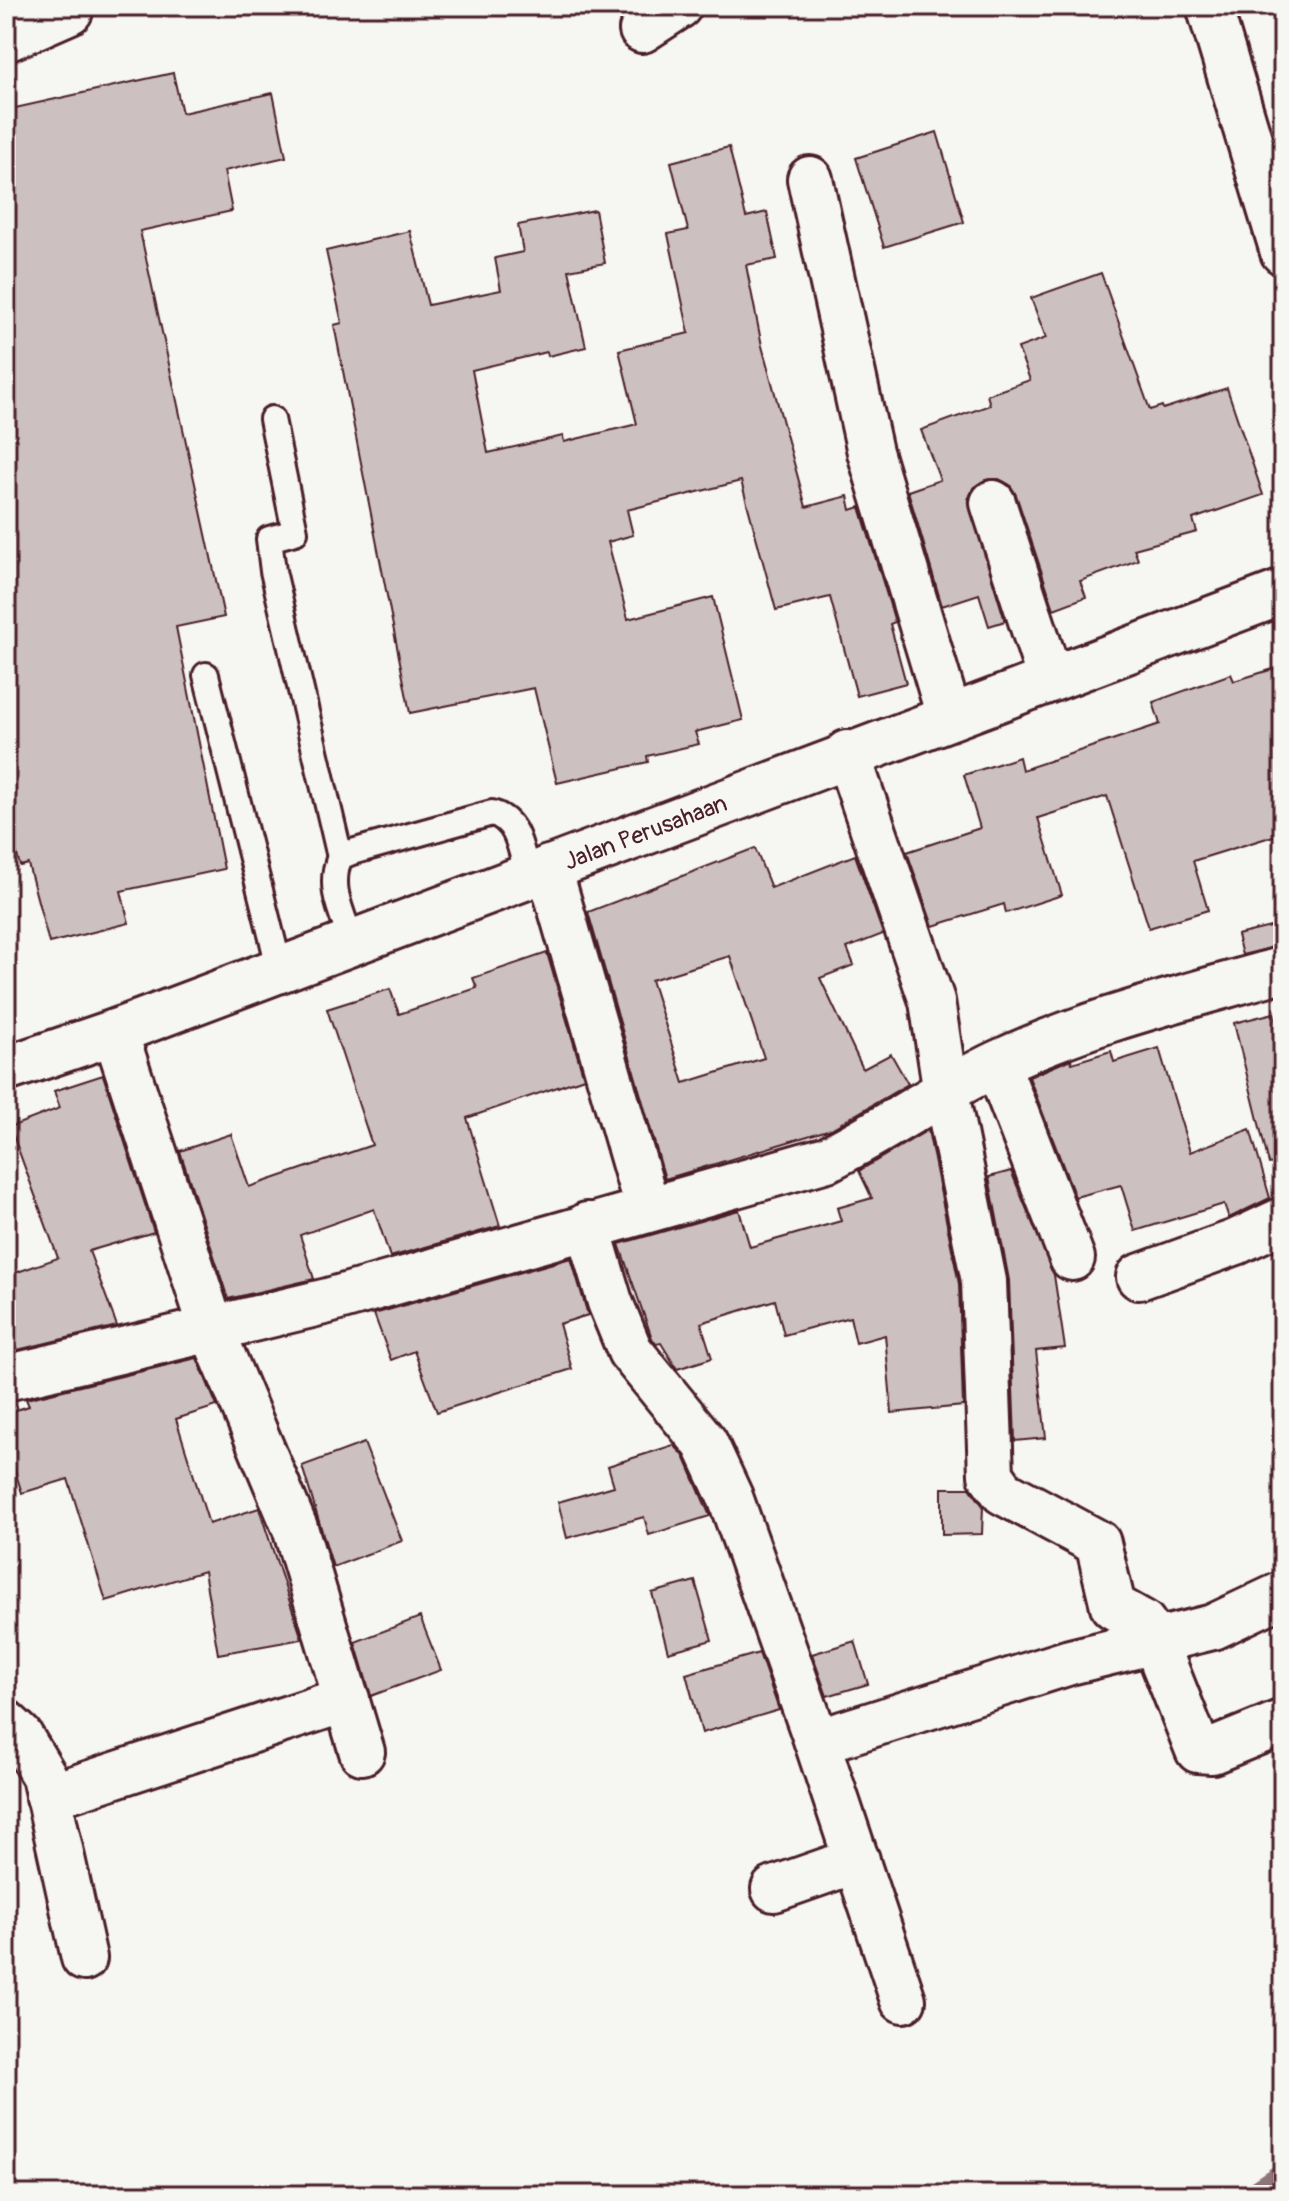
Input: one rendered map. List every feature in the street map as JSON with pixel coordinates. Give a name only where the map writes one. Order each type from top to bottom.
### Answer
[{"type":"street","points":[[642,30],[679,6]]},
{"type":"street","points":[[1209,6],[1283,252]]},
{"type":"street","points":[[6,39],[70,11]]},
{"type":"street","points":[[810,179],[870,452],[949,716]]},
{"type":"street","points":[[993,503],[1050,679]]},
{"type":"street","name":"Jalan Perusahaan","points":[[6,1069],[115,1032],[847,753],[1283,592]]},
{"type":"street","points":[[847,753],[932,1001],[946,1093],[984,1281],[991,1475],[1003,1492],[1098,1543],[1113,1606],[1143,1623],[1154,1639],[1198,1750],[1212,1751],[1283,1722]]},
{"type":"street","points":[[539,872],[647,1207]]},
{"type":"street","points":[[6,1378],[110,1350],[212,1330],[328,1301],[647,1207],[827,1159],[875,1136],[997,1064],[1091,1024],[1283,969]]},
{"type":"street","points":[[115,1032],[212,1330],[295,1528],[362,1752]]},
{"type":"street","points":[[997,1064],[1072,1258]]},
{"type":"street","points":[[1139,1277],[1236,1242],[1283,1220]]},
{"type":"street","points":[[587,1225],[610,1302],[630,1351],[705,1443],[730,1497],[817,1742],[903,2000]]},
{"type":"street","points":[[817,1742],[1154,1639],[1213,1627],[1283,1594]]},
{"type":"street","points":[[48,1797],[347,1699]]},
{"type":"street","points":[[6,1723],[20,1736],[44,1776],[84,1958]]},
{"type":"street","points":[[774,1889],[857,1860]]},
{"type":"lane","points":[[272,419],[295,532],[269,539],[273,571],[340,857],[333,873],[336,897],[352,942]]},
{"type":"lane","points":[[206,675],[280,970]]},
{"type":"lane","points":[[340,857],[492,813],[503,816],[514,828],[539,872]]},
{"type":"building","points":[[173,73],[182,113],[273,93],[286,157],[224,171],[232,211],[140,231],[224,617],[176,627],[224,869],[121,891],[129,923],[49,943],[28,864],[20,866],[6,814],[6,110]]},
{"type":"building","points":[[937,132],[964,222],[884,247],[856,158]]},
{"type":"building","points":[[729,147],[746,217],[767,212],[777,259],[746,265],[762,346],[806,507],[848,496],[851,510],[860,507],[895,622],[890,624],[906,683],[857,696],[830,597],[776,610],[741,481],[627,510],[633,535],[608,542],[628,619],[713,597],[743,720],[695,732],[699,744],[647,756],[648,762],[557,783],[534,688],[410,713],[334,325],[342,323],[326,251],[410,231],[428,305],[501,290],[495,258],[523,252],[518,225],[595,210],[605,263],[569,270],[586,347],[548,356],[547,352],[472,370],[488,453],[563,436],[564,442],[637,424],[619,350],[689,333],[668,234],[688,230],[671,162]]},
{"type":"building","points":[[1101,273],[1150,410],[1162,406],[1163,409],[1227,388],[1263,495],[1193,519],[1197,532],[1134,549],[1138,560],[1080,581],[1086,597],[1054,609],[1016,495],[1010,485],[999,479],[985,480],[974,487],[968,499],[1005,621],[989,626],[979,594],[942,606],[908,491],[940,480],[921,430],[990,405],[987,395],[1030,380],[1018,348],[1046,338],[1031,298]]},
{"type":"building","points":[[1283,666],[1283,833],[1193,861],[1208,910],[1149,928],[1107,796],[1038,818],[1062,895],[1006,913],[1004,904],[933,926],[907,852],[980,828],[964,775],[1019,757],[1022,770],[1160,724],[1153,702],[1231,674],[1234,681]]},
{"type":"building","points":[[755,848],[771,888],[855,855],[883,934],[847,948],[854,965],[820,978],[863,1069],[891,1054],[908,1084],[831,1129],[665,1179],[588,912]],"holes":[[[730,956],[764,1058],[684,1083],[651,980]]]},
{"type":"building","points":[[1283,924],[1283,945],[1242,955],[1237,935]]},
{"type":"building","points":[[547,953],[584,1078],[467,1118],[500,1226],[390,1257],[374,1209],[300,1235],[314,1279],[228,1299],[180,1151],[231,1134],[249,1187],[372,1145],[327,1009],[390,989],[399,1014],[477,988],[473,978]]},
{"type":"building","points":[[1274,1013],[1283,1050],[1283,1162],[1269,1164],[1234,1023]]},
{"type":"building","points":[[1159,1048],[1190,1152],[1250,1129],[1270,1198],[1229,1218],[1224,1204],[1135,1231],[1121,1185],[1075,1197],[1029,1077],[1071,1059],[1072,1063],[1111,1051],[1114,1062]]},
{"type":"building","points":[[103,1075],[154,1232],[89,1251],[117,1326],[9,1352],[6,1342],[6,1276],[58,1258],[10,1127],[60,1108],[54,1091]]},
{"type":"building","points":[[928,1130],[959,1284],[963,1406],[892,1413],[885,1335],[856,1343],[850,1317],[784,1335],[775,1300],[701,1323],[712,1358],[677,1369],[661,1343],[656,1344],[652,1338],[619,1244],[739,1210],[750,1247],[841,1221],[837,1208],[872,1198],[859,1171]]},
{"type":"building","points":[[1011,1171],[1054,1275],[1065,1348],[1036,1351],[1046,1438],[1015,1441],[1009,1280],[989,1177]]},
{"type":"building","points":[[571,1258],[588,1315],[559,1324],[572,1369],[437,1412],[414,1351],[391,1360],[374,1314]]},
{"type":"building","points":[[197,1358],[217,1406],[176,1419],[209,1524],[259,1508],[302,1639],[218,1654],[204,1571],[106,1601],[68,1479],[22,1493],[6,1443],[6,1413],[29,1406],[26,1399]]},
{"type":"building","points":[[364,1443],[402,1541],[333,1567],[302,1466]]},
{"type":"building","points":[[674,1445],[684,1456],[710,1516],[649,1535],[644,1517],[567,1538],[558,1502],[614,1486],[608,1466]]},
{"type":"building","points":[[942,1488],[970,1488],[983,1506],[982,1534],[942,1535]]},
{"type":"building","points":[[695,1581],[712,1640],[668,1652],[652,1593]]},
{"type":"building","points":[[420,1617],[441,1670],[371,1696],[355,1642]]},
{"type":"building","points":[[855,1641],[868,1684],[827,1696],[812,1654]]},
{"type":"building","points":[[759,1653],[779,1710],[702,1733],[686,1674]]},
{"type":"waterway","points":[[1243,2195],[1283,2168]]}]
